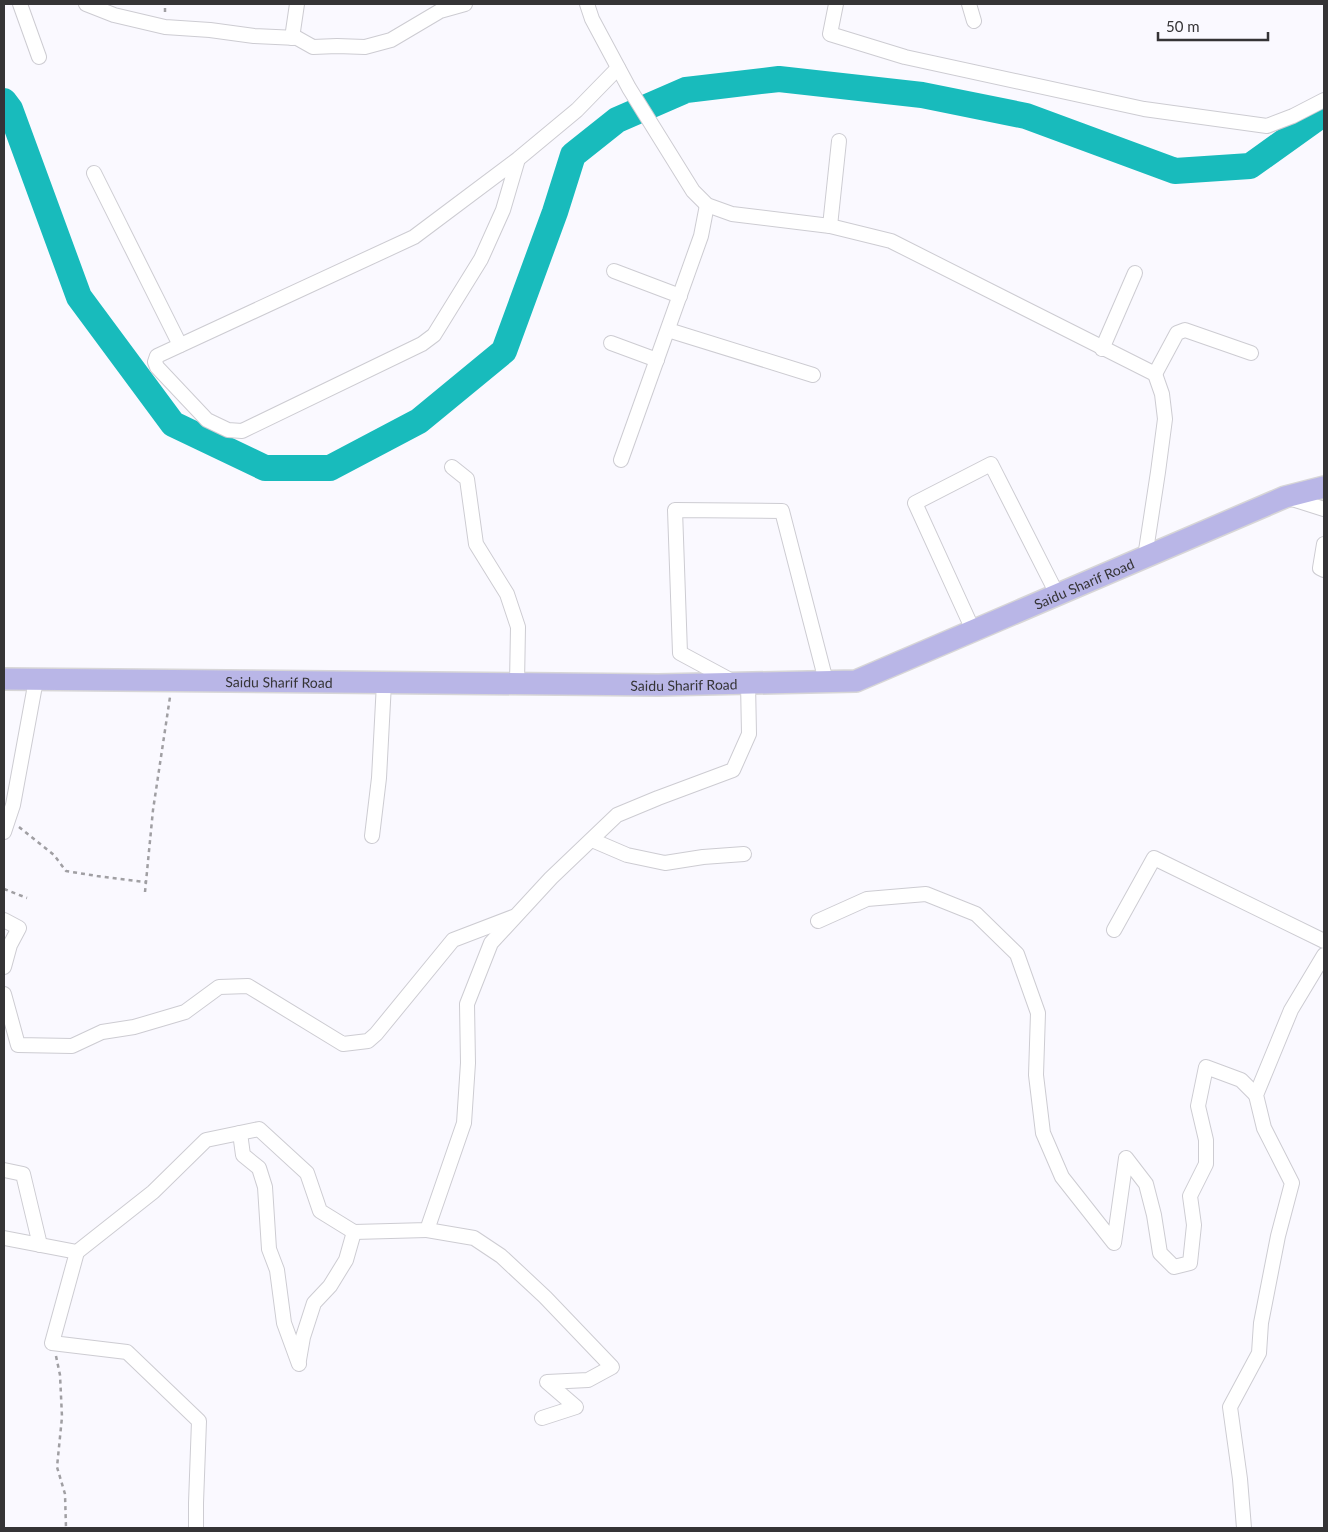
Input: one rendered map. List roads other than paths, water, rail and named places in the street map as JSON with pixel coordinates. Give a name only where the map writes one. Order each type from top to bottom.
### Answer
[{"type":"main road","name":"Saidu Sharif Road","points":[[4,679],[517,684],[856,681],[1285,497],[1324,487]]},
{"type":"street","points":[[20,4],[39,57]]},
{"type":"street","points":[[86,4],[114,15],[164,27],[210,30],[254,36],[297,38],[313,47],[364,47],[391,40],[440,7],[465,4]]},
{"type":"street","points":[[292,38],[297,4]]},
{"type":"street","points":[[587,4],[592,19],[629,88],[693,191],[707,205],[732,214],[830,226],[891,241],[1154,374],[1162,394],[1164,419],[1145,557]]},
{"type":"street","points":[[836,4],[830,34],[905,57],[1144,110],[1267,126],[1293,116],[1324,100]]},
{"type":"street","points":[[970,4],[974,21]]},
{"type":"street","points":[[518,159],[502,210],[481,259],[434,335],[422,344],[242,431],[228,430],[207,420],[157,366],[155,362],[157,356],[414,237],[518,159],[577,110],[618,68]]},
{"type":"street","points":[[830,226],[839,141]]},
{"type":"street","points":[[94,173],[180,345]]},
{"type":"street","points":[[621,460],[702,236],[707,205]]},
{"type":"street","points":[[614,271],[680,296]]},
{"type":"street","points":[[1102,349],[1135,273]]},
{"type":"street","points":[[668,330],[813,375]]},
{"type":"street","points":[[1154,374],[1177,333],[1186,330],[1251,353]]},
{"type":"street","points":[[611,343],[657,360]]},
{"type":"street","points":[[973,630],[915,502],[991,464],[1057,594]]},
{"type":"street","points":[[452,466],[467,479],[476,544],[507,594],[518,627],[517,684]]},
{"type":"street","points":[[1285,497],[1324,509]]},
{"type":"street","points":[[427,1230],[464,1123],[468,1062],[467,1004],[491,943],[551,878],[617,815],[733,770],[749,734],[742,683],[680,653],[676,510],[782,510],[826,681]]},
{"type":"street","points":[[1324,544],[1320,568],[1324,570]]},
{"type":"street","points":[[4,832],[13,805],[36,680]]},
{"type":"street","points":[[372,836],[379,778],[384,682]]},
{"type":"street","points":[[592,840],[627,855],[665,863],[703,857],[744,854]]},
{"type":"street","points":[[1114,930],[1154,858],[1324,941]]},
{"type":"street","points":[[818,921],[867,899],[926,894],[976,914],[1017,954],[1038,1013],[1036,1075],[1043,1133],[1062,1177],[1114,1243],[1126,1158],[1146,1184],[1154,1215],[1160,1253],[1174,1267],[1190,1263],[1194,1225],[1190,1196],[1206,1164],[1206,1140],[1198,1106],[1206,1067],[1241,1080],[1256,1095],[1264,1128],[1292,1183],[1276,1246],[1261,1323],[1259,1353],[1230,1407],[1240,1479],[1244,1528]]},
{"type":"street","points":[[4,994],[18,1045],[72,1046],[102,1032],[134,1027],[185,1012],[219,987],[248,986],[343,1044],[368,1041],[376,1034],[453,940],[516,916]]},
{"type":"street","points":[[4,920],[20,928],[10,945],[4,967]]},
{"type":"street","points":[[1256,1095],[1291,1010],[1324,955]]},
{"type":"street","points":[[196,1528],[199,1421],[127,1352],[52,1343],[77,1252],[153,1192],[206,1140],[259,1129],[307,1173],[320,1211],[354,1232],[427,1230],[474,1238],[501,1256],[545,1297],[612,1366],[588,1380],[547,1382],[576,1407],[542,1418]]},
{"type":"street","points":[[240,1133],[243,1155],[259,1168],[265,1187],[269,1249],[277,1270],[284,1323],[299,1364],[303,1337],[314,1303],[330,1286],[346,1260],[354,1232]]},
{"type":"street","points":[[4,1170],[24,1174],[40,1246]]},
{"type":"street","points":[[4,1238],[77,1252]]},
{"type":"waterway","points":[[4,101],[10,109],[79,297],[173,424],[265,468],[330,468],[419,421],[504,351],[555,212],[573,155],[617,120],[686,90],[779,79],[922,95],[1026,116],[1175,171],[1250,166],[1324,113]]}]
